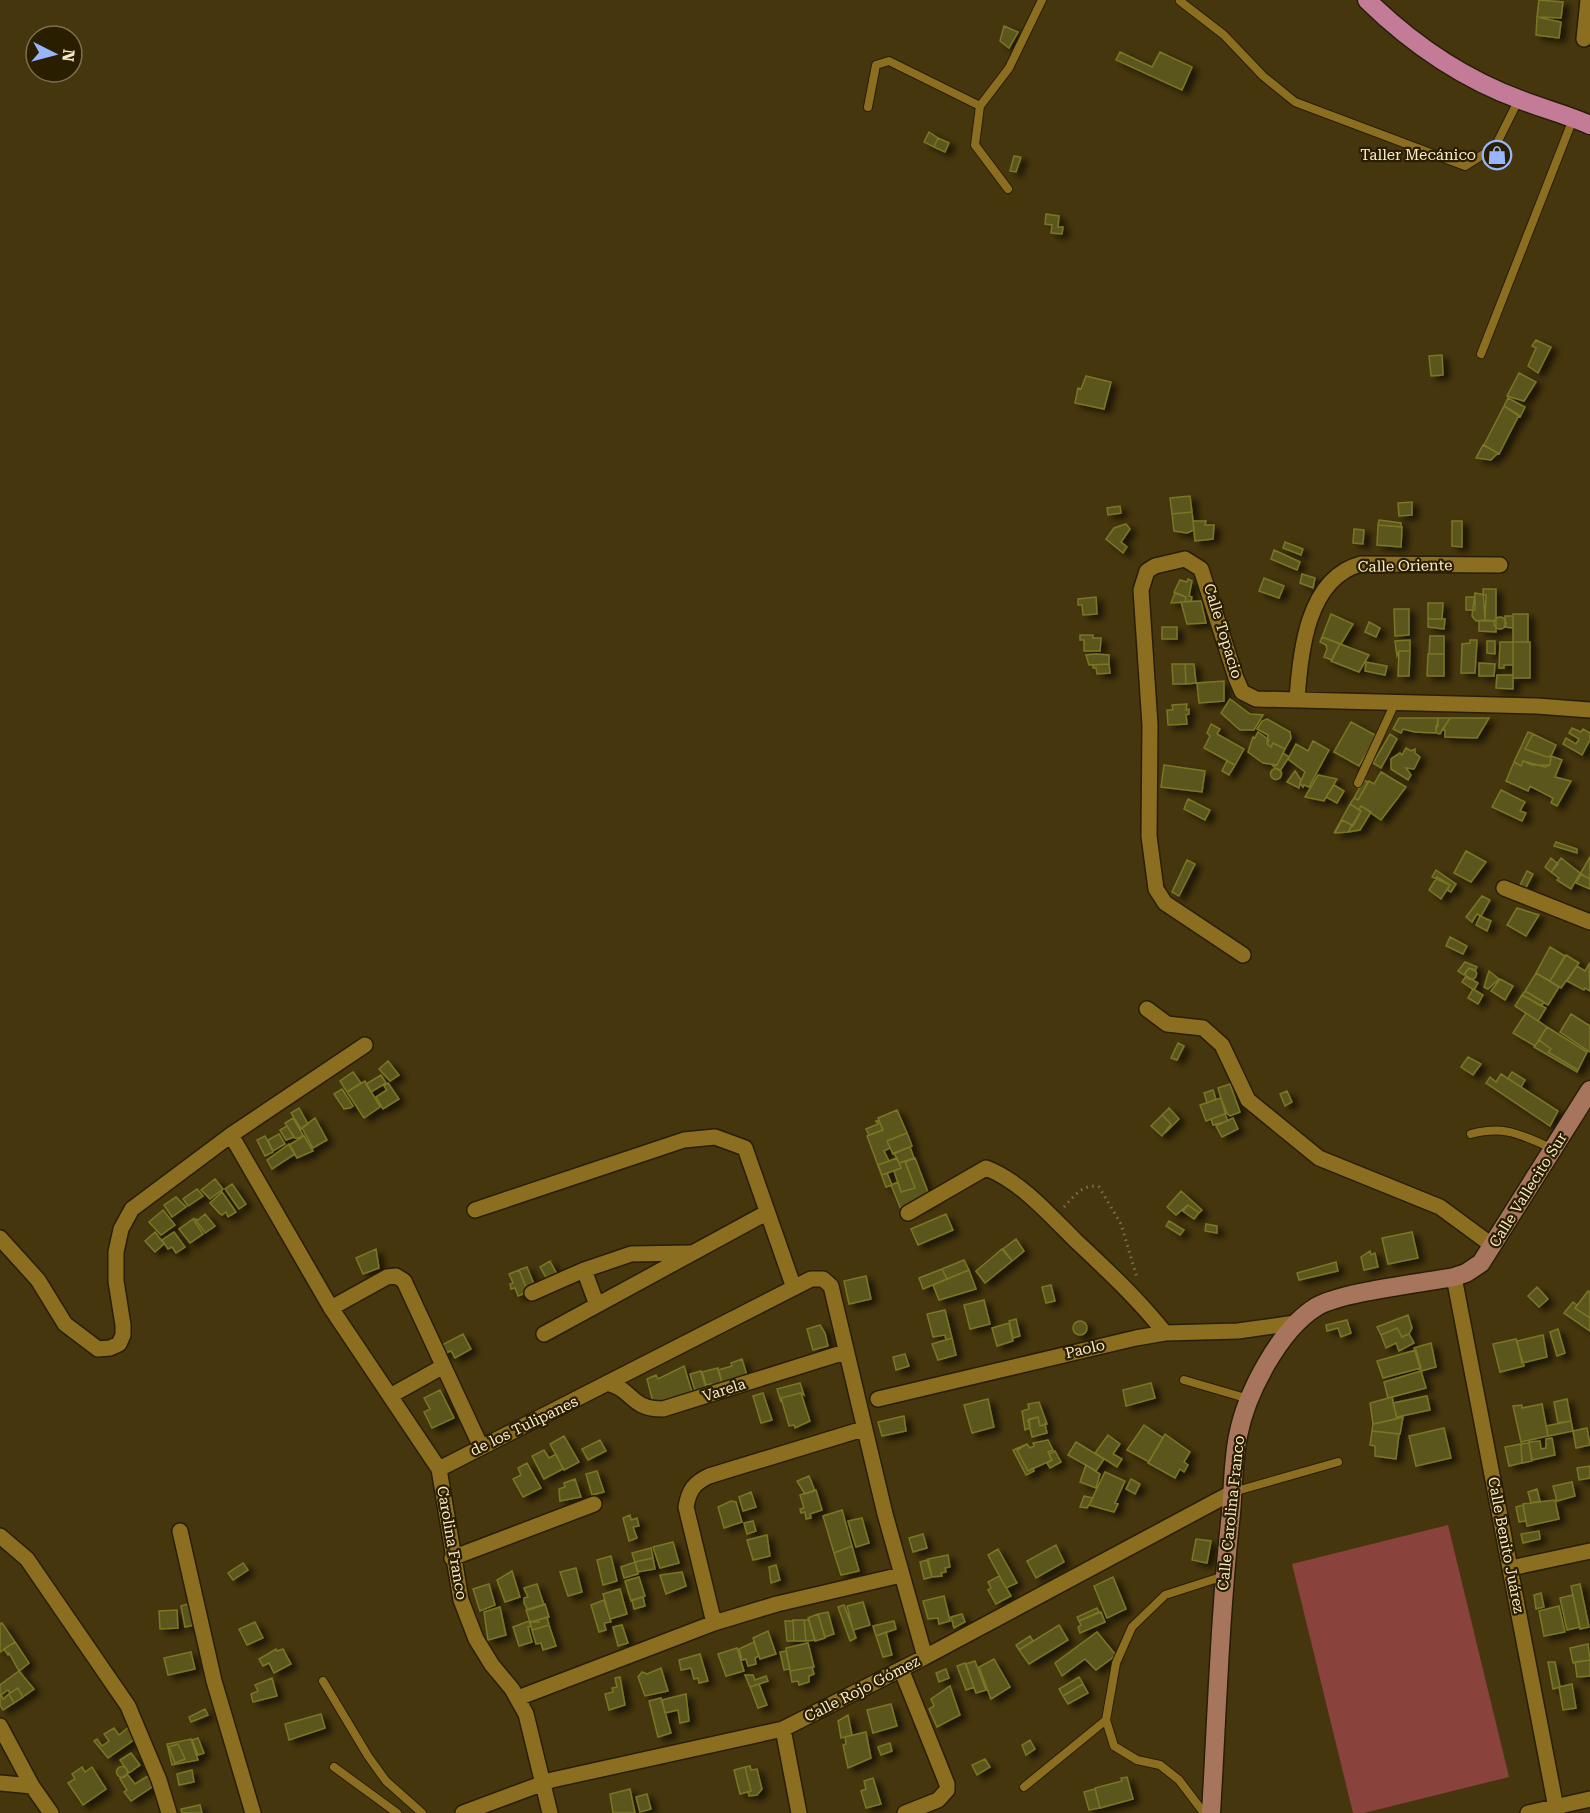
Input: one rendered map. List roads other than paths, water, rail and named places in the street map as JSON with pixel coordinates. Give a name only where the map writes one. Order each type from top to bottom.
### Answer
[{"type":"main road","points":[[1367,0],[1399,31],[1424,51],[1452,68],[1519,99],[1582,122]]},
{"type":"street","points":[[1584,39],[1588,0]]},
{"type":"street","name":"Calle Topacio","points":[[1243,956],[1165,903],[1156,889],[1149,837],[1150,725],[1140,600],[1143,579],[1147,571],[1177,559],[1191,561],[1202,569],[1242,692],[1256,699],[1538,706],[1590,710]]},
{"type":"street","name":"Calle Oriente","points":[[1298,700],[1300,657],[1306,634],[1320,599],[1332,581],[1346,568],[1361,564],[1500,565]]},
{"type":"street","points":[[1504,888],[1590,922]]},
{"type":"street","points":[[1147,1009],[1167,1024],[1203,1028],[1222,1045],[1248,1100],[1319,1158],[1440,1207],[1493,1246]]},
{"type":"street","points":[[0,1238],[38,1281],[65,1324],[98,1349],[110,1348],[119,1344],[123,1335],[116,1281],[116,1252],[121,1229],[132,1209],[231,1136],[365,1045]]},
{"type":"street","name":"Calle Vallecito Sur","points":[[1454,1277],[1466,1273],[1481,1263],[1590,1090]]},
{"type":"street","name":"Carolina Franco","points":[[231,1136],[331,1308],[439,1469],[452,1558],[461,1600],[476,1640],[518,1698],[526,1714],[550,1813]]},
{"type":"street","points":[[475,1210],[684,1140],[715,1137],[745,1148],[794,1288]]},
{"type":"street","points":[[909,1213],[986,1168],[1003,1174],[1053,1218],[1141,1304],[1165,1333]]},
{"type":"street","points":[[544,1334],[766,1213]]},
{"type":"street","points":[[532,1293],[584,1270],[631,1254],[693,1253]]},
{"type":"street","points":[[584,1270],[597,1305]]},
{"type":"street","points":[[331,1308],[387,1277],[396,1275],[404,1281],[481,1447]]},
{"type":"street","name":"Calle Carolina Franco","points":[[1211,1813],[1224,1576],[1238,1436],[1249,1399],[1263,1370],[1295,1323],[1318,1306],[1341,1298],[1454,1277]]},
{"type":"street","name":"Calle Benito Juárez","points":[[1454,1277],[1556,1810]]},
{"type":"street","points":[[609,1384],[794,1288],[817,1278],[828,1281],[863,1429],[925,1657]]},
{"type":"street","name":"Paolo","points":[[878,1399],[1165,1333],[1238,1331],[1295,1323]]},
{"type":"street","name":"Varela","points":[[609,1384],[616,1386],[636,1404],[649,1409],[663,1409],[844,1352]]},
{"type":"street","points":[[390,1396],[442,1367]]},
{"type":"street","name":"de los Tulipanes","points":[[439,1469],[609,1384]]},
{"type":"street","points":[[714,1623],[686,1507],[689,1491],[698,1481],[709,1476],[863,1429]]},
{"type":"street","name":"Calle Rojo Gómez","points":[[463,1813],[542,1783],[783,1729],[925,1657],[1233,1492]]},
{"type":"street","points":[[452,1558],[594,1504]]},
{"type":"street","points":[[180,1531],[214,1681],[253,1813]]},
{"type":"street","points":[[0,1536],[27,1559],[128,1706],[159,1780],[169,1813]]},
{"type":"street","points":[[1511,1568],[1590,1551]]},
{"type":"street","points":[[518,1698],[714,1623],[777,1604],[901,1575]]},
{"type":"street","points":[[901,1669],[947,1784],[947,1790],[939,1800],[905,1813]]},
{"type":"street","points":[[0,1726],[32,1786],[51,1813]]},
{"type":"street","points":[[783,1729],[799,1813]]},
{"type":"street","points":[[0,1783],[32,1786]]},
{"type":"street","points":[[1528,1813],[1556,1810],[1590,1799]]},
{"type":"lane","points":[[1008,189],[975,146],[980,106],[1009,68],[1042,0]]},
{"type":"lane","points":[[1179,0],[1224,35],[1263,76],[1295,102],[1465,166],[1496,147],[1519,99]]},
{"type":"lane","points":[[868,107],[876,65],[889,62],[980,106]]},
{"type":"lane","points":[[1481,354],[1582,122]]},
{"type":"lane","points":[[1358,783],[1395,703]]},
{"type":"lane","points":[[1471,1134],[1488,1130],[1509,1130],[1553,1149]]},
{"type":"lane","points":[[1185,1380],[1249,1399]]},
{"type":"lane","points":[[1233,1492],[1338,1462]]},
{"type":"lane","points":[[1204,1813],[1179,1780],[1160,1765],[1137,1760],[1114,1746],[1106,1720],[1116,1663],[1132,1627],[1166,1595],[1224,1576]]},
{"type":"lane","points":[[323,1681],[386,1781],[422,1813]]},
{"type":"lane","points":[[1024,1787],[1106,1720]]},
{"type":"lane","points":[[334,1767],[398,1813]]},
{"type":"place","name":"Taller Mecánico","points":[[1497,155]]}]
